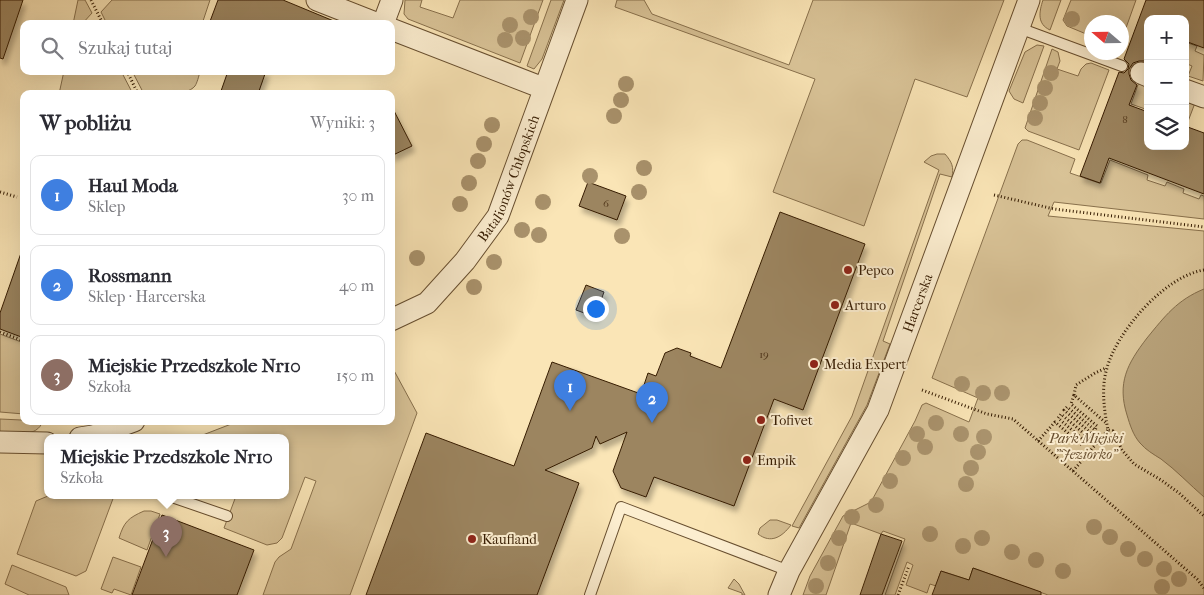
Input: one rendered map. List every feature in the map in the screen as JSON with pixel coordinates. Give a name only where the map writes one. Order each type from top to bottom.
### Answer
[{"type":"street","points":[[317,0],[368,20]]},
{"type":"street","points":[[384,20],[392,0]]},
{"type":"street","name":"Batalionów Chłopskich","points":[[395,318],[427,303],[466,261],[498,216],[577,0]]},
{"type":"street","name":"Harcerska","points":[[780,595],[789,570],[878,410],[1030,0]]},
{"type":"street","points":[[395,31],[544,88]]},
{"type":"street","points":[[1189,91],[1204,97]]},
{"type":"street","points":[[115,434],[128,425]]},
{"type":"street","points":[[0,442],[44,443]]},
{"type":"lane","points":[[1019,28],[1137,72]]},
{"type":"lane","points":[[178,499],[227,516]]},
{"type":"lane","points":[[590,595],[621,508],[789,570]]},
{"type":"path","points":[[91,0],[101,20]]},
{"type":"path","points":[[129,75],[136,90]]},
{"type":"path","points":[[0,192],[17,197]]},
{"type":"path","points":[[994,195],[1054,210],[1204,227]]},
{"type":"path","points":[[1108,430],[1103,394],[1106,368],[1118,344],[1133,321],[1170,284],[1192,272],[1204,270]]},
{"type":"path","points":[[0,332],[20,340]]},
{"type":"path","points":[[1038,441],[1055,422],[1082,445],[1085,441],[1058,418],[1061,414],[1088,437],[1091,433],[1064,410],[1067,407],[1095,430],[1098,426],[1071,404],[1076,385],[1106,368]]},
{"type":"path","points":[[922,390],[987,414],[1013,419],[1197,579],[1204,588]]},
{"type":"path","points":[[1074,395],[1106,423]]},
{"type":"path","points":[[1073,471],[1108,430]]},
{"type":"path","points":[[1108,430],[1113,431],[1122,450],[1134,464],[1161,480],[1204,516]]},
{"type":"path","points":[[898,595],[909,566]]},
{"type":"green space","points":[[78,0],[85,0],[92,13],[86,20],[74,20]]},
{"type":"green space","points":[[112,0],[210,0],[203,20],[105,20],[101,12]]},
{"type":"green space","points":[[405,0],[422,0],[420,7],[453,18],[460,0],[543,0],[520,63],[408,19],[404,14]]},
{"type":"green space","points":[[551,0],[564,0],[542,59],[534,69],[527,66]]},
{"type":"green space","points":[[617,0],[644,0],[652,14],[789,65],[813,0],[1004,0],[967,97],[915,79],[864,226],[773,192],[815,79],[615,7]]},
{"type":"green space","points":[[1043,0],[1061,0],[1050,30],[1043,24],[1040,17]]},
{"type":"green space","points":[[1071,0],[1136,0],[1129,20],[1129,15],[1084,15],[1084,33],[1067,26],[1063,20]]},
{"type":"green space","points":[[1189,43],[1197,46],[1195,51],[1204,55],[1203,81],[1189,76],[1192,66],[1189,65]]},
{"type":"green space","points":[[1037,45],[1044,46],[1023,103],[1014,99],[1009,91],[1025,52]]},
{"type":"green space","points":[[1052,49],[1058,52],[1060,61],[1057,69],[1078,76],[1086,64],[1091,63],[1109,70],[1079,150],[1028,131],[1025,128]]},
{"type":"green space","points":[[63,75],[123,75],[131,90],[60,90]]},
{"type":"green space","points":[[134,75],[199,75],[196,85],[191,90],[142,90]]},
{"type":"green space","points":[[1139,82],[1144,84],[1144,109],[1131,104]]},
{"type":"green space","points":[[1189,101],[1195,103],[1189,119]]},
{"type":"green space","name":"Park Miejski \"Jeziorko\"","points":[[1022,140],[1027,140],[1075,159],[1070,173],[1099,183],[1101,183],[1110,160],[1148,175],[1147,180],[1165,186],[1167,182],[1184,189],[1183,193],[1199,199],[1201,195],[1204,196],[1204,219],[1054,202],[1048,216],[1204,231],[1204,595],[1048,595],[973,568],[969,580],[941,571],[936,586],[930,584],[927,593],[906,585],[913,565],[907,562],[895,595],[885,595],[905,539],[883,531],[881,534],[851,523],[826,595],[803,595],[810,576],[843,516],[871,502],[922,405],[926,403],[969,422],[978,398],[932,378],[1018,144]]},
{"type":"green space","points":[[937,154],[945,154],[949,160],[953,167],[952,177],[940,174],[883,341],[890,344],[867,405],[799,528],[792,526],[852,416],[939,170],[924,162]]},
{"type":"green space","points":[[0,334],[20,342],[20,414],[0,412]]},
{"type":"green space","points":[[395,372],[417,413],[350,595],[263,595],[275,562],[291,549],[316,481],[305,477],[282,538],[277,543],[267,545],[224,528],[235,499],[289,499],[289,434],[205,434],[229,425],[395,425]]},
{"type":"green space","points":[[0,419],[20,420],[20,425],[41,425],[31,432],[0,432]]},
{"type":"green space","points":[[44,498],[113,499],[86,571],[76,576],[17,554],[36,501]]},
{"type":"green space","points":[[144,511],[160,514],[147,550],[119,538],[127,521]]},
{"type":"green space","points":[[770,520],[777,520],[791,525],[776,538],[767,538],[758,534],[760,528]]},
{"type":"green space","points":[[113,557],[141,567],[131,595],[114,589],[112,593],[101,589]]},
{"type":"green space","points":[[12,565],[66,587],[69,595],[29,595],[5,584]]},
{"type":"green space","points":[[734,579],[739,584],[745,595],[728,588]]},
{"type":"shaded area","points":[[1204,289],[1204,497],[1167,463],[1145,448],[1138,440],[1128,419],[1123,393],[1129,365],[1147,338],[1179,304],[1186,298]]},
{"type":"building","points":[[0,0],[23,0],[3,59],[0,58]]},
{"type":"building","points":[[218,0],[283,0],[331,20],[210,20]]},
{"type":"building","points":[[1146,0],[1204,0],[1204,48],[1189,42],[1189,15],[1144,15],[1144,61],[1133,63],[1129,69],[1131,80],[1137,85],[1129,105],[1144,111],[1144,150],[1189,150],[1189,127],[1204,133],[1204,194],[1109,158],[1100,183],[1080,176],[1119,72],[1124,73],[1128,69],[1129,64],[1125,60],[1129,60],[1129,46]]},
{"type":"building","points":[[227,75],[265,75],[259,90],[221,90]]},
{"type":"building","points":[[395,113],[412,146],[395,154]]},
{"type":"building","points":[[588,182],[626,196],[617,220],[579,206]]},
{"type":"building","points":[[780,212],[865,244],[803,410],[774,399],[734,506],[654,477],[646,497],[621,488],[613,471],[627,432],[600,444],[596,436],[592,448],[545,470],[579,483],[537,595],[366,595],[426,433],[514,466],[552,362],[641,394],[648,373],[656,376],[665,353],[677,348],[691,353],[690,356],[721,368]]},
{"type":"building","points":[[20,256],[20,336],[0,329],[0,313]]},
{"type":"building","points":[[586,285],[604,292],[595,317],[576,310]]},
{"type":"building","points":[[162,515],[254,550],[237,595],[132,595]]},
{"type":"building","points":[[881,534],[902,541],[882,595],[860,595]]},
{"type":"building","points":[[973,568],[1041,592],[1041,595],[932,595],[941,571],[969,580]]},
{"type":"place","name":"Pepco","points":[[848,270]]},
{"type":"place","name":"Arturo","points":[[835,305]]},
{"type":"place","name":"Media Expert","points":[[814,364]]},
{"type":"place","name":"Haul Moda","points":[[570,411]]},
{"type":"place","name":"Tofivet","points":[[761,420]]},
{"type":"place","name":"Rossmann","points":[[652,423]]},
{"type":"place","name":"Empik","points":[[747,460]]},
{"type":"place","name":"Kaufland","points":[[472,539]]},
{"type":"place","name":"Miejskie Przedszkole Nr10","points":[[166,557]]}]
